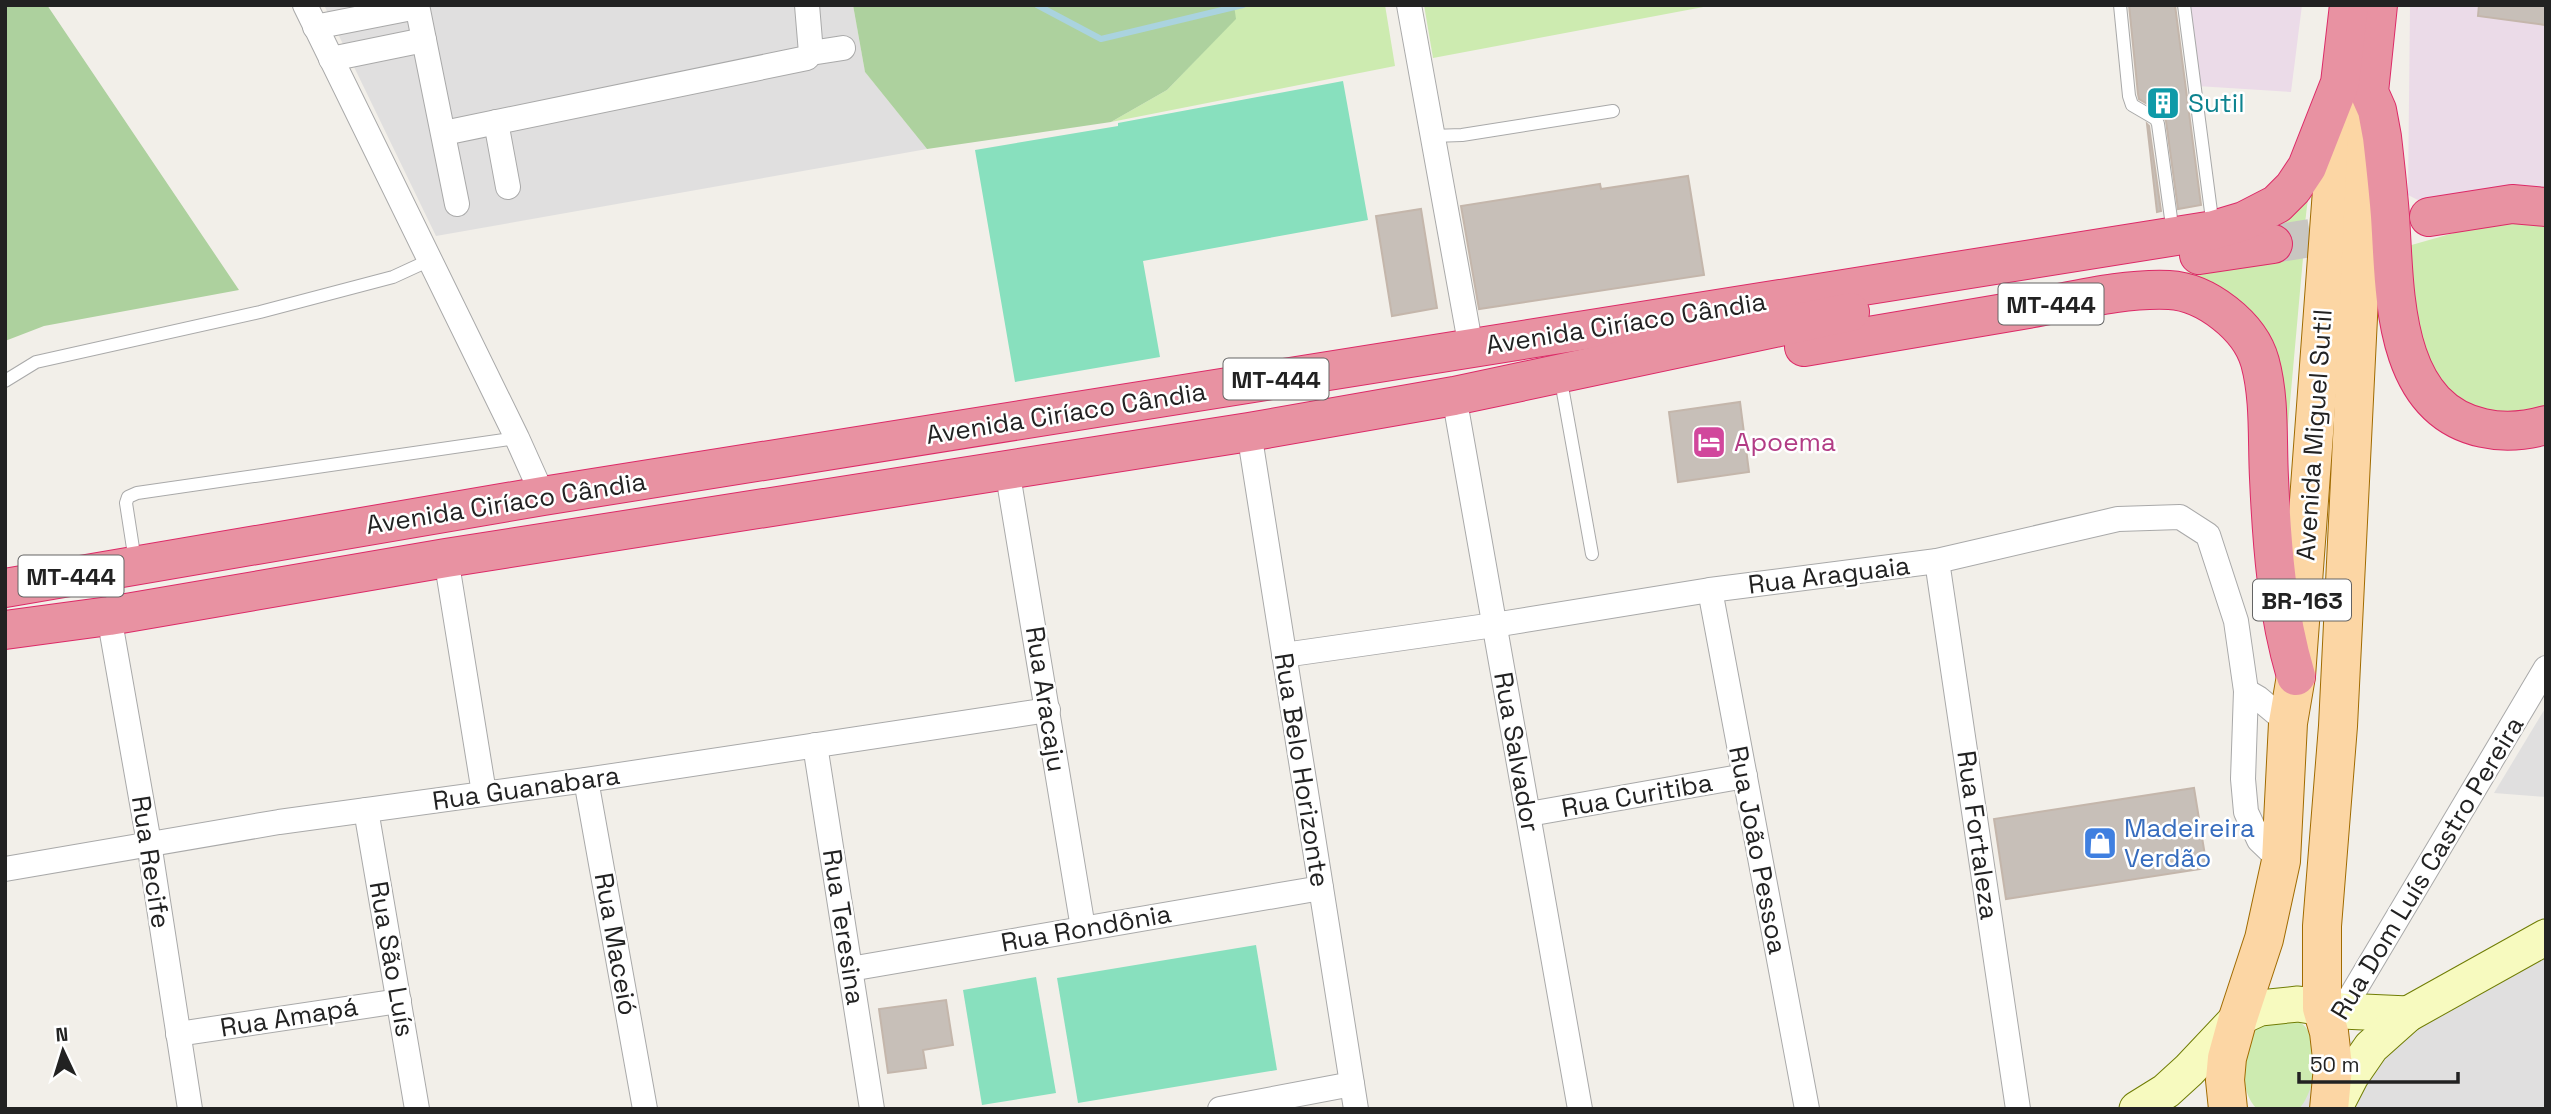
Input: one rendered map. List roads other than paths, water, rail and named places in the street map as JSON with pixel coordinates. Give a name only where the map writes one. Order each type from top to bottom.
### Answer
[{"type":"highway","name":"BR-163","points":[[2348,5],[2356,69]]},
{"type":"highway","name":"BR-163","points":[[2356,69],[2378,5]]},
{"type":"highway","name":"Avenida Ciríaco Cândia","points":[[5,588],[543,496],[2214,230],[2244,221],[2277,204],[2293,188],[2307,167],[2356,69]]},
{"type":"highway","points":[[2356,69],[2377,110],[2402,336],[2409,361],[2422,387],[2442,409],[2467,424],[2493,430],[2525,431],[2546,425]]},
{"type":"highway","points":[[2429,217],[2512,204],[2546,207]]},
{"type":"highway","points":[[1500,386],[1898,302],[2273,244]]},
{"type":"highway","name":"MT-444","points":[[1500,386],[1648,373],[2108,295],[2171,290],[2195,297],[2233,320],[2246,335],[2260,362],[2277,590],[2284,637],[2296,677]]},
{"type":"highway","name":"Avenida Ciríaco Cândia","points":[[5,630],[109,616],[446,558],[1249,432],[1500,386]]},
{"type":"main road","name":"Avenida Miguel Sutil","points":[[2228,1109],[2225,1080],[2227,1058],[2264,939],[2281,862],[2288,723],[2296,677],[2356,69]]},
{"type":"main road","name":"Avenida Miguel Sutil","points":[[2332,1109],[2331,1017],[2322,926],[2338,726],[2356,69]]},
{"type":"street","points":[[807,5],[811,53]]},
{"type":"street","points":[[1409,5],[1471,348]]},
{"type":"street","name":"Avenida Miguel Sutil","points":[[2333,5],[2356,69]]},
{"type":"street","name":"Avenida Miguel Sutil","points":[[2356,69],[2395,5]]},
{"type":"street","points":[[457,204],[417,6],[310,16],[543,496]]},
{"type":"street","points":[[331,59],[424,40]]},
{"type":"street","points":[[444,133],[807,58],[811,53],[843,48]]},
{"type":"street","points":[[496,122],[508,187]]},
{"type":"street","name":"Rua Salvador","points":[[1454,396],[1580,1109]]},
{"type":"street","name":"Rua Belo Horizonte","points":[[1249,432],[1356,1109]]},
{"type":"street","name":"Rua Aracaju","points":[[1007,469],[1083,928]]},
{"type":"street","name":"Rua Araguaia","points":[[1284,655],[1710,590],[1937,561],[2118,519],[2180,517],[2208,535],[2236,621],[2246,691],[2246,812],[2259,840],[2281,862]]},
{"type":"street","points":[[446,558],[484,793]]},
{"type":"street","name":"Rua Fortaleza","points":[[1937,561],[2018,1109]]},
{"type":"street","name":"Rua João Pessoa","points":[[1710,590],[1807,1109]]},
{"type":"street","name":"Rua Recife","points":[[109,616],[149,843],[190,1109]]},
{"type":"street","name":"Rua Dom Luís Castro Pereira","points":[[2331,1017],[2546,668]]},
{"type":"street","points":[[2246,691],[2288,723]]},
{"type":"street","name":"Rua Guanabara","points":[[5,869],[149,843],[1048,710]]},
{"type":"street","name":"Rua Teresina","points":[[815,745],[872,1109]]},
{"type":"street","name":"Rua Curitiba","points":[[1529,814],[1745,776]]},
{"type":"street","name":"Rua Maceió","points":[[586,780],[645,1109]]},
{"type":"street","name":"Rua São Luís","points":[[366,810],[417,1109]]},
{"type":"street","name":"Rua Rondônia","points":[[850,969],[1321,888]]},
{"type":"street","points":[[2332,1109],[2371,1047],[2408,1014],[2546,937]]},
{"type":"street","name":"Rua Amapá","points":[[178,1034],[399,1001]]},
{"type":"street","points":[[2140,1108],[2166,1091],[2189,1070],[2238,1018],[2260,1008],[2298,1004],[2331,1017],[2408,1014]]},
{"type":"street","points":[[1220,1109],[1352,1084]]},
{"type":"lane","points":[[2120,5],[2129,96],[2132,105],[2155,118],[2158,124],[2174,238]]},
{"type":"lane","points":[[2184,5],[2214,230]]},
{"type":"lane","points":[[1432,136],[1462,135],[1613,111]]},
{"type":"lane","points":[[5,381],[36,362],[260,312],[393,277],[430,260]]},
{"type":"lane","points":[[1561,381],[1592,554]]},
{"type":"lane","points":[[136,565],[126,503],[128,497],[137,493],[517,438]]},
{"type":"waterway","points":[[1037,5],[1101,39],[1243,5]]},
{"type":"tunnel","points":[[2273,244],[2361,230]]},
{"type":"place","name":"Sutil","points":[[2163,103]]},
{"type":"place","name":"Apoema","points":[[1709,442]]},
{"type":"place","name":"Madeireira Verdão","points":[[2100,843]]}]
